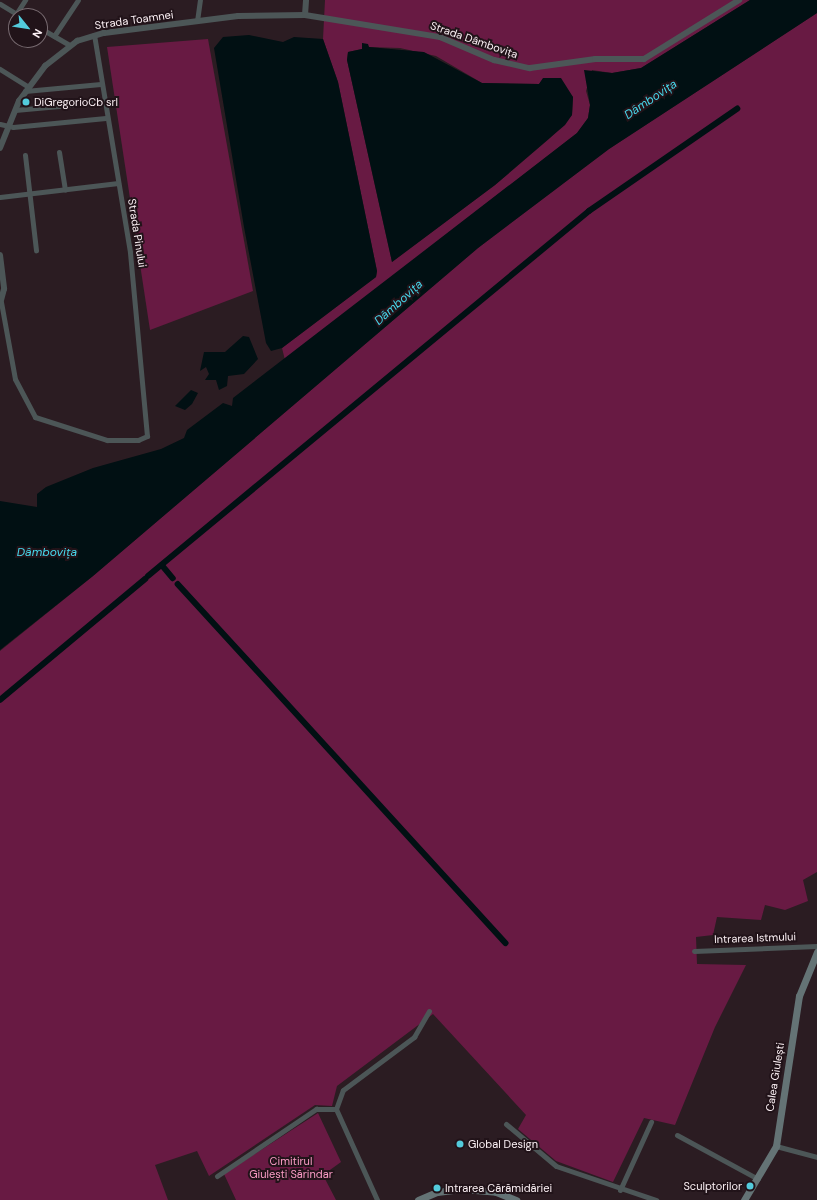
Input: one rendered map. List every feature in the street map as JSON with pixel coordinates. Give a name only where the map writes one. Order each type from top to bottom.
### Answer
[{"type":"main road","name":"Calea Giulești","points":[[744,1200],[759,1179],[776,1146],[799,996],[817,952]]},
{"type":"main road","points":[[418,1200],[437,1192],[463,1189],[503,1194],[516,1200]]},
{"type":"street","points":[[54,36],[78,0]]},
{"type":"street","points":[[197,21],[200,0]]},
{"type":"street","points":[[305,15],[306,0]]},
{"type":"street","name":"Strada Dâmbovița","points":[[305,15],[428,34],[504,64],[530,68],[595,59],[644,59],[739,0]]},
{"type":"street","name":"Strada Toamnei","points":[[0,148],[15,110],[27,89],[70,45],[94,35],[197,21],[265,14],[305,15]]},
{"type":"street","points":[[48,33],[70,45]]},
{"type":"street","name":"Strada Pinului","points":[[1,303],[15,379],[35,417],[107,440],[138,440],[148,436],[132,268],[103,102],[94,35]]},
{"type":"street","points":[[0,70],[27,89],[101,84]]},
{"type":"street","points":[[15,110],[103,102]]},
{"type":"street","points":[[0,124],[8,126],[106,118]]},
{"type":"street","points":[[59,152],[65,190]]},
{"type":"street","points":[[25,155],[36,250]]},
{"type":"street","points":[[0,197],[118,183]]},
{"type":"street","points":[[0,255],[4,289],[1,303]]},
{"type":"street","name":"Intrarea Istmului","points":[[694,951],[817,946]]},
{"type":"street","points":[[377,1200],[336,1108],[343,1090],[414,1037],[429,1011]]},
{"type":"street","points":[[217,1176],[316,1109],[336,1108]]},
{"type":"street","points":[[620,1190],[651,1122]]},
{"type":"street","points":[[506,1124],[556,1166],[620,1190],[656,1200]]},
{"type":"street","points":[[677,1135],[759,1179]]},
{"type":"street","points":[[776,1146],[817,1157]]},
{"type":"green space","points":[[325,0],[750,0],[641,68],[612,73],[592,70],[586,91],[590,105],[588,118],[577,133],[285,360],[282,348],[376,277],[377,271],[338,82],[323,39]],"holes":[[[362,43],[369,47],[400,48],[436,56],[482,83],[539,84],[543,79],[555,79],[573,97],[572,115],[550,138],[495,185],[392,262],[347,60],[348,52],[362,49]]]},
{"type":"green space","points":[[817,13],[817,872],[803,880],[808,901],[785,910],[765,905],[761,920],[717,917],[713,935],[696,937],[697,964],[746,965],[715,1027],[675,1125],[644,1118],[613,1182],[556,1161],[518,1129],[526,1115],[433,1014],[337,1086],[332,1106],[315,1105],[209,1176],[197,1151],[155,1165],[168,1200],[0,1200],[0,651],[93,576],[478,248],[609,149]]},
{"type":"green space","points":[[208,39],[253,291],[150,330],[107,47]]},
{"type":"green space","name":"Cimitirul Giulești Sărindar","points":[[318,1113],[341,1162],[323,1175],[336,1200],[236,1200],[224,1174]]},
{"type":"water","name":"Dâmbovița","points":[[750,0],[817,0],[817,13],[609,149],[478,248],[93,576],[0,650],[0,501],[37,507],[37,494],[46,487],[93,468],[161,449],[184,438],[187,430],[223,403],[232,406],[233,398],[577,133],[588,118],[590,105],[584,70],[612,73],[641,68]]},
{"type":"water","points":[[249,35],[283,42],[294,37],[323,39],[338,82],[377,271],[376,277],[282,348],[271,351],[266,343],[244,227],[214,48],[223,37]]},
{"type":"water","points":[[362,43],[368,44],[369,47],[424,52],[482,83],[539,84],[543,78],[561,78],[573,97],[572,115],[565,125],[495,185],[392,262],[347,60],[348,52],[362,49]]},
{"type":"water","points":[[243,336],[249,337],[258,359],[244,374],[228,376],[227,386],[219,390],[216,380],[205,380],[209,374],[206,367],[200,371],[204,352],[225,352]]},
{"type":"water","points":[[191,390],[198,393],[192,404],[185,410],[175,406]]},
{"type":"waterway","points":[[148,576],[589,211],[737,109]]},
{"type":"waterway","points":[[162,565],[173,578]]},
{"type":"waterway","points":[[0,700],[145,579]]},
{"type":"waterway","points":[[178,584],[506,943]]},
{"type":"place","name":"DiGregorioCb srl","points":[[26,102]]},
{"type":"place","name":"Global Design","points":[[460,1144]]},
{"type":"place","name":"Sculptorilor","points":[[750,1186]]},
{"type":"place","name":"Intrarea Cărămidăriei","points":[[437,1188]]}]
